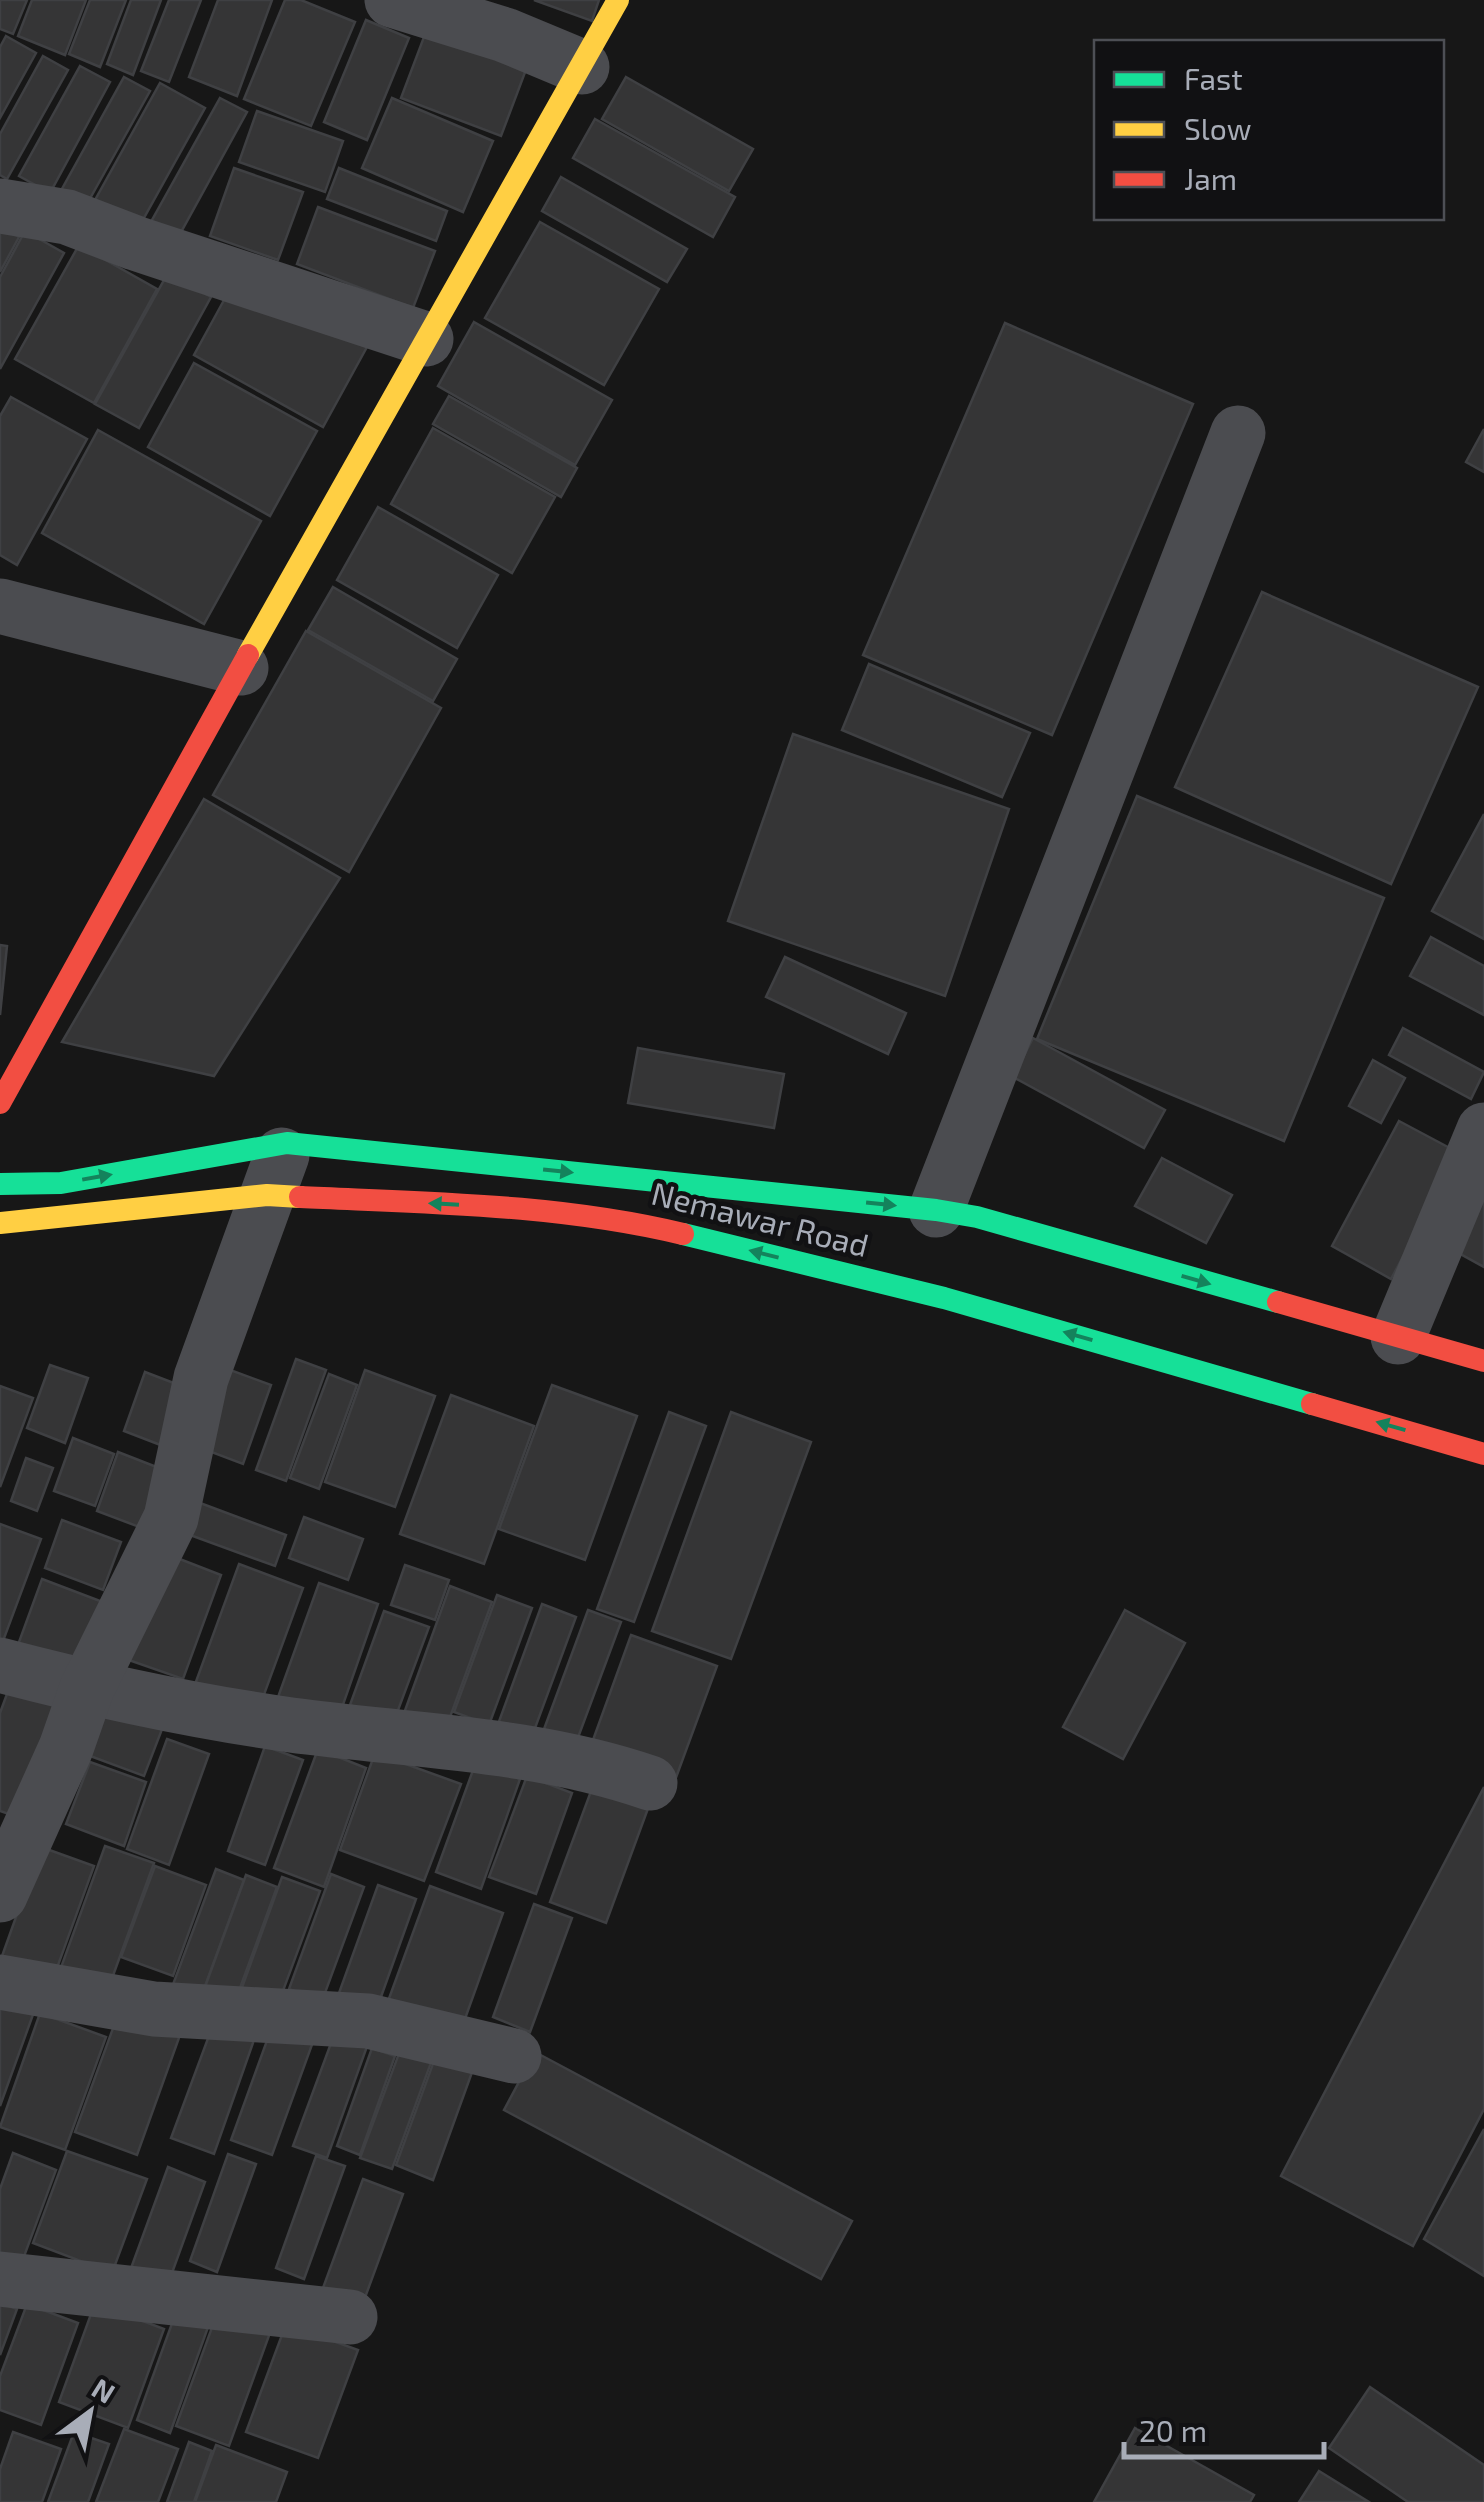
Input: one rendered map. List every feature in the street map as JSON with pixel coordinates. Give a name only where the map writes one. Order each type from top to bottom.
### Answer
[{"type":"main road","points":[[0,1103],[618,0]]},
{"type":"main road","name":"Nemawar Road","points":[[0,1184],[62,1183],[286,1143],[936,1210],[977,1217],[1484,1361]]},
{"type":"main road","name":"Nemawar Road","points":[[0,1223],[267,1195],[526,1208],[624,1220],[944,1298],[1484,1454]]},
{"type":"street","points":[[392,0],[505,35],[582,67]]},
{"type":"street","points":[[0,206],[67,217],[426,338]]},
{"type":"street","points":[[936,1210],[1238,432]]},
{"type":"street","points":[[0,606],[241,668]]},
{"type":"street","points":[[1398,1337],[1484,1130]]},
{"type":"street","points":[[0,1895],[66,1748],[87,1688],[171,1518],[200,1378],[286,1143]]},
{"type":"street","points":[[0,1665],[87,1688],[288,1724],[485,1746],[598,1765],[650,1784]]},
{"type":"street","points":[[0,1982],[154,2009],[368,2021],[514,2056]]},
{"type":"street","points":[[0,2280],[350,2316]]},
{"type":"building","points":[[0,0],[27,0],[13,34],[0,29]]},
{"type":"building","points":[[32,0],[86,0],[65,55],[18,36]]},
{"type":"building","points":[[90,0],[126,0],[100,67],[69,54]]},
{"type":"building","points":[[131,0],[161,0],[133,75],[107,64]]},
{"type":"building","points":[[169,0],[201,0],[169,82],[141,71]]},
{"type":"building","points":[[218,0],[272,0],[237,96],[189,77]]},
{"type":"building","points":[[285,0],[301,0],[355,22],[311,126],[244,99]]},
{"type":"building","points":[[534,0],[599,0],[592,21]]},
{"type":"building","points":[[366,20],[409,38],[367,140],[324,122]]},
{"type":"building","points":[[427,29],[527,67],[501,136],[401,98]]},
{"type":"building","points":[[6,36],[36,53],[0,118],[0,47]]},
{"type":"building","points":[[43,56],[68,70],[7,179],[0,175],[0,134]]},
{"type":"building","points":[[80,66],[110,82],[50,193],[19,176]]},
{"type":"building","points":[[124,77],[150,91],[83,211],[58,196]]},
{"type":"building","points":[[626,77],[753,149],[729,191],[602,119]]},
{"type":"building","points":[[160,83],[205,108],[140,225],[95,200]]},
{"type":"building","points":[[220,98],[247,112],[175,243],[147,229]]},
{"type":"building","points":[[392,98],[493,141],[463,212],[362,168]]},
{"type":"building","points":[[257,111],[343,141],[325,192],[239,162]]},
{"type":"building","points":[[595,119],[735,197],[713,237],[573,158]]},
{"type":"building","points":[[234,168],[303,192],[278,260],[210,236]]},
{"type":"building","points":[[339,168],[447,211],[436,241],[327,199]]},
{"type":"building","points":[[561,177],[687,249],[667,282],[542,211]]},
{"type":"building","points":[[318,207],[435,251],[413,308],[297,264]]},
{"type":"building","points":[[540,222],[659,289],[604,385],[485,318]]},
{"type":"building","points":[[0,226],[19,237],[0,272]]},
{"type":"building","points":[[25,231],[64,253],[0,369],[0,277]]},
{"type":"building","points":[[79,245],[157,289],[94,403],[15,359]]},
{"type":"building","points":[[168,273],[211,297],[139,428],[95,404]]},
{"type":"building","points":[[229,291],[367,347],[323,427],[194,355]]},
{"type":"building","points":[[474,322],[612,400],[575,465],[438,386]]},
{"type":"building","points":[[1005,323],[1193,404],[1052,735],[863,655]]},
{"type":"building","points":[[194,363],[317,431],[270,516],[148,447]]},
{"type":"building","points":[[449,396],[577,468],[561,497],[433,424]]},
{"type":"building","points":[[11,397],[87,439],[17,565],[0,555],[0,416]]},
{"type":"building","points":[[433,428],[555,497],[512,573],[391,504]]},
{"type":"building","points":[[1484,429],[1484,472],[1466,462]]},
{"type":"building","points":[[98,430],[261,521],[204,624],[42,533]]},
{"type":"building","points":[[378,507],[498,575],[457,648],[337,580]]},
{"type":"building","points":[[333,587],[457,659],[433,701],[308,630]]},
{"type":"building","points":[[1262,592],[1478,687],[1391,884],[1175,787]]},
{"type":"building","points":[[306,631],[441,708],[349,872],[213,795]]},
{"type":"building","points":[[869,664],[1030,733],[1002,797],[842,730]]},
{"type":"building","points":[[793,734],[1009,809],[945,996],[728,921]]},
{"type":"building","points":[[1137,796],[1384,898],[1284,1141],[1037,1039]]},
{"type":"building","points":[[204,799],[340,878],[214,1076],[62,1042]]},
{"type":"building","points":[[1484,814],[1484,939],[1432,911]]},
{"type":"building","points":[[1431,937],[1484,966],[1484,1015],[1410,976]]},
{"type":"building","points":[[0,945],[7,946],[0,1015]]},
{"type":"building","points":[[785,957],[906,1013],[888,1054],[766,997]]},
{"type":"building","points":[[1403,1028],[1484,1072],[1471,1099],[1389,1055]]},
{"type":"building","points":[[1033,1038],[1165,1110],[1144,1148],[1013,1077]]},
{"type":"building","points":[[638,1048],[784,1074],[774,1128],[628,1103]]},
{"type":"building","points":[[1373,1060],[1405,1078],[1381,1123],[1349,1106]]},
{"type":"building","points":[[1399,1121],[1459,1153],[1391,1279],[1332,1246]]},
{"type":"building","points":[[1162,1158],[1232,1195],[1206,1243],[1135,1206]]},
{"type":"building","points":[[1484,1174],[1484,1267],[1444,1245]]},
{"type":"building","points":[[296,1359],[326,1370],[286,1481],[256,1470]]},
{"type":"building","points":[[50,1365],[88,1378],[65,1443],[27,1428]]},
{"type":"building","points":[[222,1367],[271,1385],[243,1464],[193,1445]]},
{"type":"building","points":[[365,1370],[435,1396],[395,1507],[325,1482]]},
{"type":"building","points":[[145,1372],[192,1390],[171,1449],[124,1431]]},
{"type":"building","points":[[329,1374],[357,1385],[319,1489],[290,1478]]},
{"type":"building","points":[[552,1385],[637,1416],[585,1560],[499,1529]]},
{"type":"building","points":[[0,1386],[33,1398],[0,1487]]},
{"type":"building","points":[[451,1395],[534,1426],[484,1564],[400,1534]]},
{"type":"building","points":[[669,1412],[706,1426],[634,1622],[597,1609]]},
{"type":"building","points":[[731,1412],[811,1442],[731,1659],[652,1631]]},
{"type":"building","points":[[73,1438],[114,1454],[95,1506],[54,1491]]},
{"type":"building","points":[[118,1452],[172,1473],[150,1531],[97,1511]]},
{"type":"building","points":[[26,1458],[53,1468],[37,1511],[11,1501]]},
{"type":"building","points":[[192,1500],[286,1535],[275,1566],[179,1531]]},
{"type":"building","points":[[304,1517],[363,1539],[348,1580],[289,1558]]},
{"type":"building","points":[[62,1520],[121,1542],[103,1590],[45,1568]]},
{"type":"building","points":[[0,1524],[41,1539],[0,1649]]},
{"type":"building","points":[[159,1551],[221,1575],[183,1679],[120,1657]]},
{"type":"building","points":[[239,1564],[303,1588],[258,1711],[194,1687]]},
{"type":"building","points":[[405,1565],[449,1580],[435,1620],[391,1605]]},
{"type":"building","points":[[42,1579],[108,1604],[81,1679],[15,1653]]},
{"type":"building","points":[[319,1583],[378,1604],[337,1722],[277,1700]]},
{"type":"building","points":[[450,1586],[492,1602],[445,1731],[403,1716]]},
{"type":"building","points":[[497,1595],[532,1608],[489,1725],[454,1712]]},
{"type":"building","points":[[542,1604],[576,1617],[531,1739],[497,1727]]},
{"type":"building","points":[[588,1610],[621,1622],[573,1751],[540,1740]]},
{"type":"building","points":[[1125,1610],[1185,1643],[1123,1759],[1063,1727]]},
{"type":"building","points":[[384,1611],[429,1627],[394,1721],[350,1705]]},
{"type":"building","points":[[631,1635],[717,1666],[674,1783],[589,1751]]},
{"type":"building","points":[[11,1683],[69,1704],[26,1820],[0,1811],[0,1713]]},
{"type":"building","points":[[101,1700],[164,1724],[144,1776],[82,1753]]},
{"type":"building","points":[[167,1739],[209,1754],[169,1865],[127,1849]]},
{"type":"building","points":[[265,1746],[303,1760],[265,1865],[228,1851]]},
{"type":"building","points":[[318,1749],[366,1768],[324,1887],[274,1868]]},
{"type":"building","points":[[375,1753],[461,1784],[424,1881],[340,1850]]},
{"type":"building","points":[[90,1762],[146,1782],[124,1846],[66,1824]]},
{"type":"building","points":[[476,1762],[520,1779],[481,1889],[436,1872]]},
{"type":"building","points":[[527,1776],[572,1793],[536,1894],[489,1877]]},
{"type":"building","points":[[594,1783],[650,1803],[606,1923],[550,1902]]},
{"type":"building","points":[[1484,1787],[1484,2109],[1413,2246],[1281,2176]]},
{"type":"building","points":[[105,1846],[154,1863],[107,1992],[59,1973]]},
{"type":"building","points":[[41,1847],[94,1866],[53,1979],[1,1959]]},
{"type":"building","points":[[155,1866],[206,1885],[173,1976],[121,1957]]},
{"type":"building","points":[[216,1869],[244,1880],[197,2008],[168,1998]]},
{"type":"building","points":[[331,1874],[364,1887],[322,2001],[289,1989]]},
{"type":"building","points":[[246,1875],[277,1887],[236,1999],[205,1987]]},
{"type":"building","points":[[282,1877],[320,1891],[277,2007],[240,1993]]},
{"type":"building","points":[[378,1885],[416,1899],[377,2008],[339,1993]]},
{"type":"building","points":[[430,1886],[503,1913],[461,2030],[387,2004]]},
{"type":"building","points":[[534,1904],[572,1918],[530,2032],[493,2017]]},
{"type":"building","points":[[0,1996],[35,2009],[0,2106]]},
{"type":"building","points":[[119,2012],[180,2035],[137,2155],[75,2132]]},
{"type":"building","points":[[40,2013],[106,2037],[65,2150],[0,2127]]},
{"type":"building","points":[[273,2024],[314,2039],[272,2155],[231,2140]]},
{"type":"building","points":[[213,2025],[254,2040],[214,2154],[171,2138]]},
{"type":"building","points":[[337,2027],[370,2038],[327,2158],[293,2146]]},
{"type":"building","points":[[372,2048],[395,2056],[360,2155],[337,2146]]},
{"type":"building","points":[[401,2048],[432,2060],[392,2169],[360,2158]]},
{"type":"building","points":[[438,2050],[475,2064],[433,2180],[396,2165]]},
{"type":"building","points":[[535,2052],[852,2221],[821,2279],[504,2110]]},
{"type":"building","points":[[1484,2129],[1484,2276],[1424,2239]]},
{"type":"building","points":[[67,2151],[147,2179],[112,2273],[33,2243]]},
{"type":"building","points":[[13,2153],[56,2170],[19,2270],[0,2263],[0,2189]]},
{"type":"building","points":[[228,2154],[256,2164],[217,2272],[190,2261]]},
{"type":"building","points":[[316,2156],[345,2166],[304,2279],[276,2268]]},
{"type":"building","points":[[168,2167],[205,2182],[168,2284],[130,2271]]},
{"type":"building","points":[[363,2179],[403,2194],[363,2303],[323,2288]]},
{"type":"building","points":[[0,2303],[17,2309],[0,2355]]},
{"type":"building","points":[[95,2303],[164,2329],[128,2428],[59,2402]]},
{"type":"building","points":[[27,2304],[78,2323],[41,2425],[0,2410],[0,2376]]},
{"type":"building","points":[[179,2304],[212,2316],[170,2433],[137,2420]]},
{"type":"building","points":[[218,2311],[271,2330],[229,2446],[176,2426]]},
{"type":"building","points":[[286,2324],[358,2350],[318,2458],[246,2432]]},
{"type":"building","points":[[1370,2387],[1484,2465],[1484,2502],[1408,2502],[1329,2448]]},
{"type":"building","points":[[1135,2428],[1254,2495],[1250,2502],[1094,2502]]},
{"type":"building","points":[[124,2429],[178,2449],[158,2502],[96,2502]]},
{"type":"building","points":[[13,2432],[61,2449],[42,2502],[0,2502],[0,2469]]},
{"type":"building","points":[[74,2432],[109,2444],[88,2502],[48,2502]]},
{"type":"building","points":[[189,2442],[212,2451],[194,2502],[167,2502]]},
{"type":"building","points":[[216,2445],[287,2472],[276,2502],[195,2502]]},
{"type":"building","points":[[1319,2471],[1369,2502],[1299,2502]]},
{"type":"traffic: fast","points":[[0,1184],[61,1183],[287,1143],[936,1210],[977,1217],[1278,1302]]},
{"type":"traffic: fast","points":[[683,1234],[944,1298],[1312,1404]]},
{"type":"traffic: slow","points":[[248,655],[618,0]]},
{"type":"traffic: slow","points":[[0,1223],[267,1195],[300,1197]]},
{"type":"traffic: jam","points":[[0,1103],[248,655]]},
{"type":"traffic: jam","points":[[300,1197],[541,1211],[683,1234]]},
{"type":"traffic: jam","points":[[1278,1302],[1484,1361]]},
{"type":"traffic: jam","points":[[1312,1404],[1484,1454]]}]
